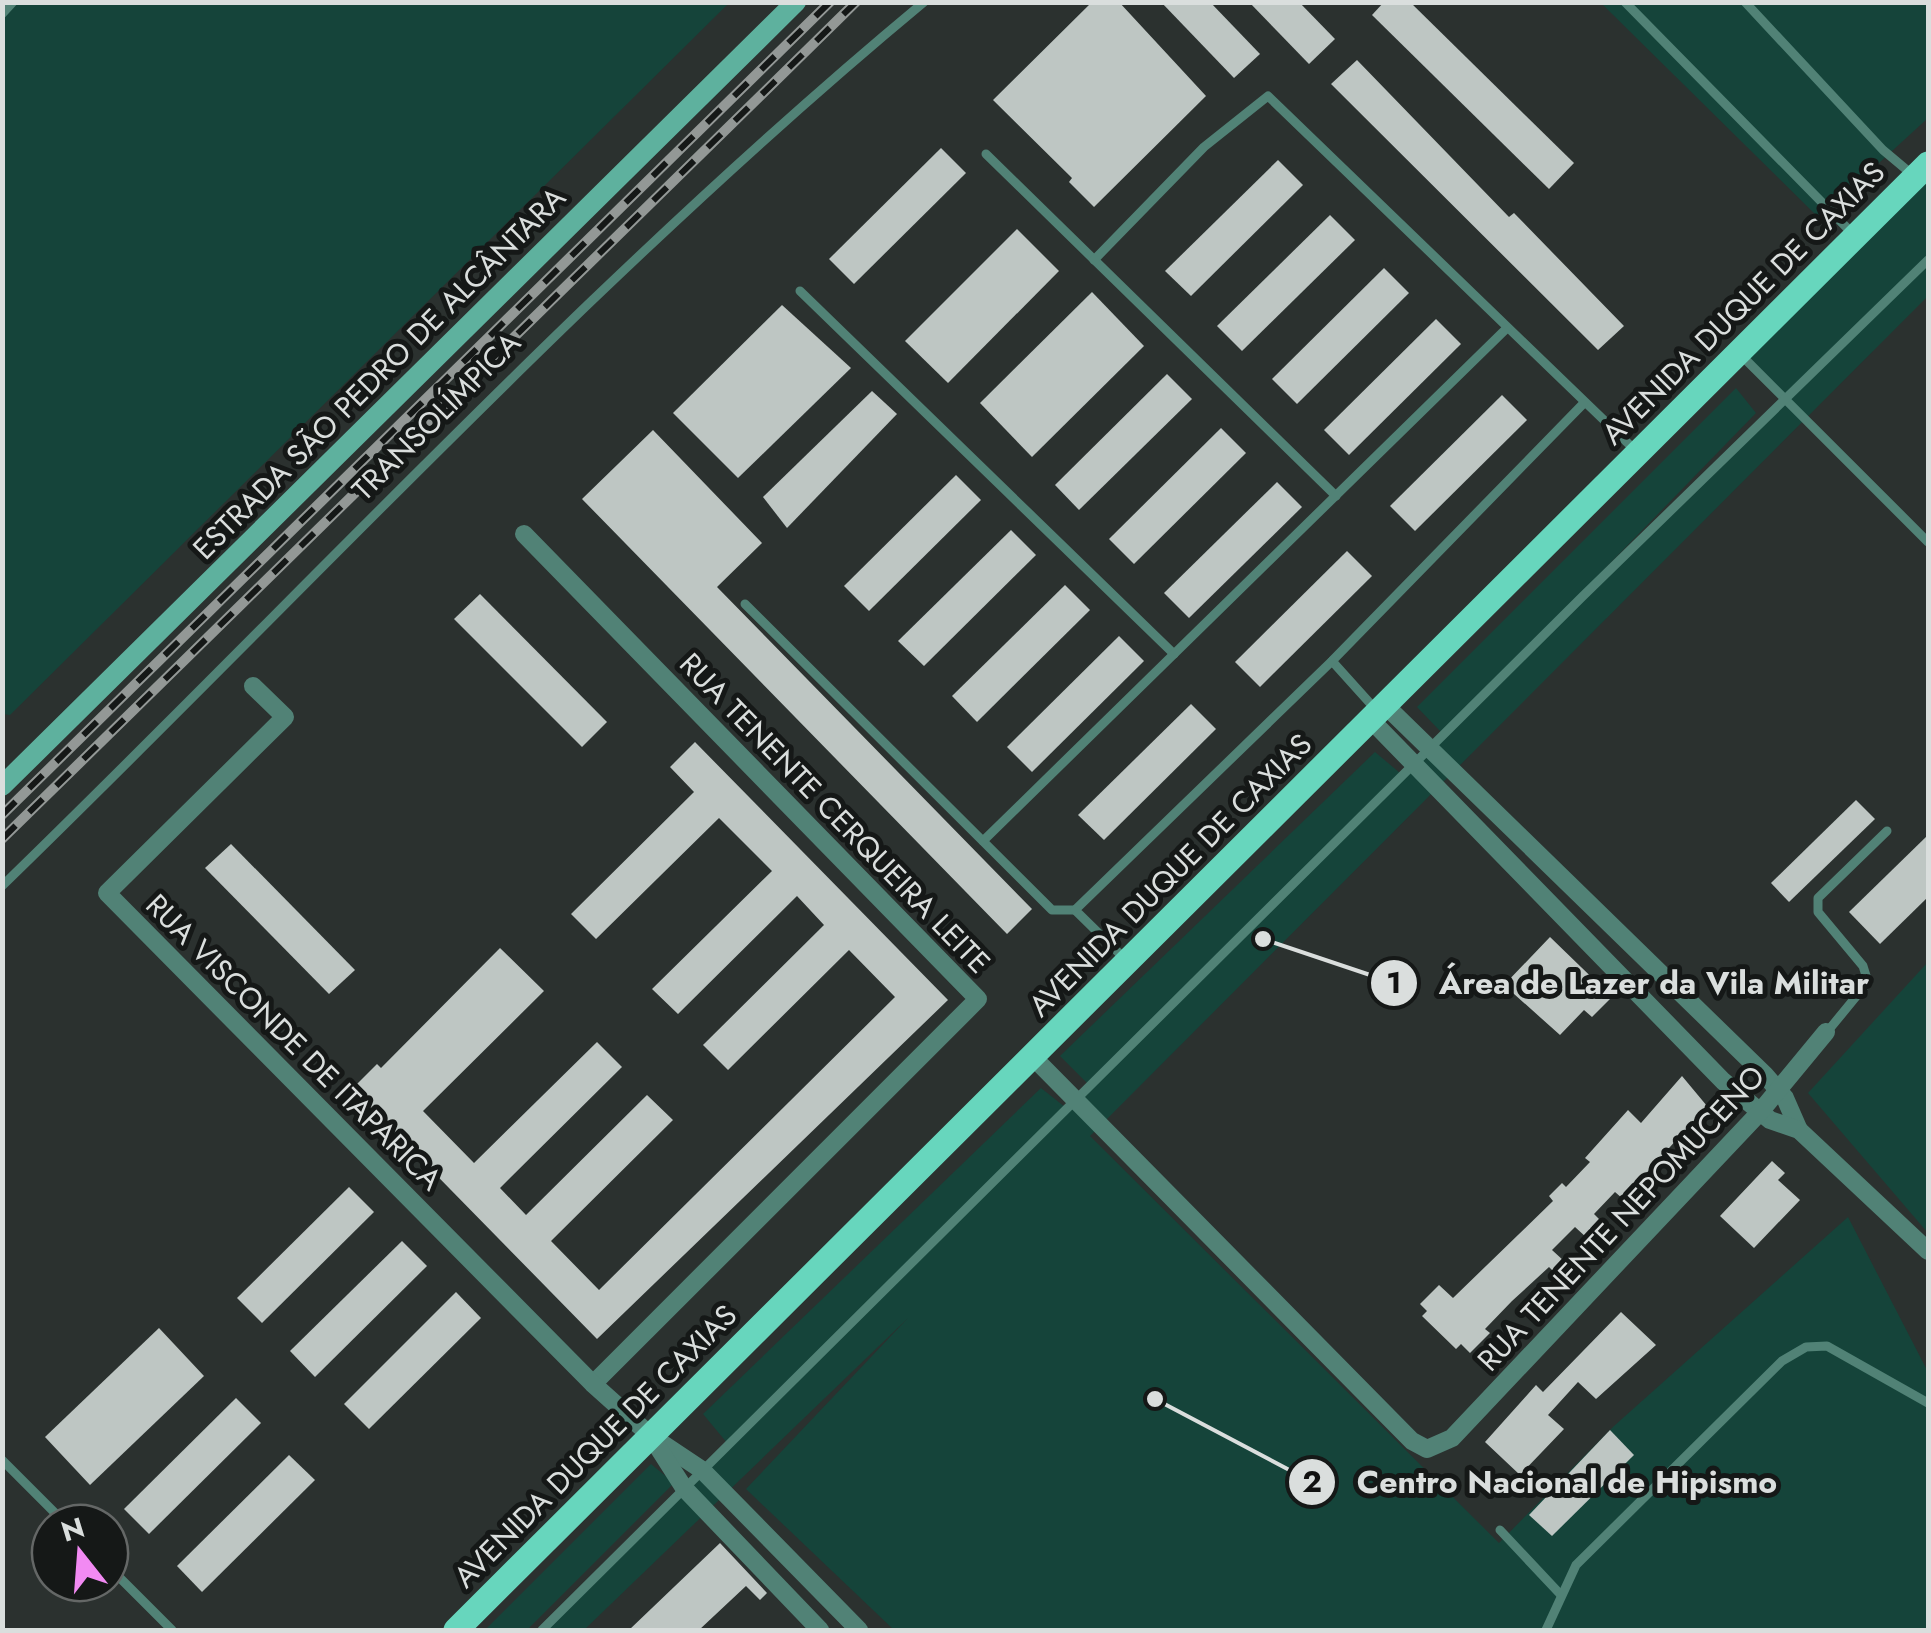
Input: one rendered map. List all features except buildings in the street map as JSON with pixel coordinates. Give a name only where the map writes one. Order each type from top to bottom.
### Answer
[{"type":"main road","name":"AVENIDA DUQUE DE CAXIAS","points":[[456,1630],[1856,236],[1924,177]]},
{"type":"street","name":"ESTRADA SÃO PEDRO DE ALCÂNTARA","points":[[5,779],[796,2]]},
{"type":"street","name":"RUA TENENTE CERQUEIRA LEITE","points":[[524,534],[978,1000],[593,1384]]},
{"type":"street","name":"RUA VISCONDE DE ITAPARICA","points":[[253,686],[285,717],[108,893],[593,1384],[651,1436],[702,1470],[859,1630]]},
{"type":"street","points":[[1378,713],[1432,748],[1779,1090],[1799,1130]]},
{"type":"street","points":[[1378,713],[1414,765],[1723,1082],[1760,1112],[1799,1130],[1928,1251]]},
{"type":"street","points":[[1589,944],[1611,925]]},
{"type":"street","name":"RUA TENENTE NEPOMUCENO","points":[[1077,1103],[1412,1441],[1427,1448],[1452,1438],[1760,1112],[1826,1032]]},
{"type":"street","points":[[1033,1057],[1077,1103]]},
{"type":"street","name":"RUA VISCONDE DE ITAPARICA","points":[[651,1436],[684,1488],[820,1630]]},
{"type":"lane","points":[[2,14],[13,2]]},
{"type":"lane","name":"TRANSOLÍMPICA","points":[[2,886],[484,402],[779,123],[924,2]]},
{"type":"lane","points":[[1624,2],[1856,236]]},
{"type":"lane","points":[[1745,2],[1883,150],[1924,177]]},
{"type":"lane","points":[[1094,260],[1204,147],[1268,96],[1638,454]]},
{"type":"lane","points":[[986,154],[1336,496]]},
{"type":"lane","points":[[542,1630],[1928,260]]},
{"type":"lane","points":[[800,290],[1174,654]]},
{"type":"lane","points":[[983,841],[1507,328]]},
{"type":"lane","points":[[1740,353],[1928,542]]},
{"type":"lane","points":[[745,604],[1052,910],[1075,910],[1332,662],[1583,404]]},
{"type":"lane","points":[[1332,662],[1378,713]]},
{"type":"lane","points":[[1826,1032],[1868,982],[1863,966],[1818,912],[1818,898],[1887,831]]},
{"type":"lane","points":[[1075,910],[1128,962]]},
{"type":"lane","points":[[1546,1630],[1576,1565],[1782,1361],[1806,1347],[1827,1346],[1928,1403]]},
{"type":"lane","points":[[2,1460],[45,1503]]},
{"type":"lane","points":[[1500,1530],[1561,1595]]},
{"type":"lane","points":[[130,1588],[172,1630]]},
{"type":"green space","points":[[15,2],[729,3],[10,715],[2,714],[2,15]]},
{"type":"green space","points":[[1601,3],[1928,3],[1928,118],[1819,218]]},
{"type":"green space","points":[[1928,170],[1928,296],[1090,1136],[1499,1543],[1614,1426],[1848,1217],[1928,1372],[1928,1630],[894,1630],[746,1489],[908,1318],[584,1630],[542,1630],[728,1444],[703,1414],[1041,1088],[1065,1107],[1090,1086],[1060,1056],[1375,752],[1400,773],[1441,732],[1417,707],[1736,388],[1756,413],[1557,618],[1785,399],[1740,353]]},
{"type":"green space","points":[[1928,962],[1928,1233],[1808,1093]]},
{"type":"green space","points":[[651,1464],[674,1483],[527,1630],[485,1630]]},
{"type":"railway","points":[[2,815],[830,2]]},
{"type":"railway","points":[[2,839],[856,2]]},
{"type":"place","name":"Área de Lazer da Vila Militar","points":[[1263,939]]},
{"type":"place","name":"Centro Nacional de Hipismo","points":[[1155,1399]]}]
